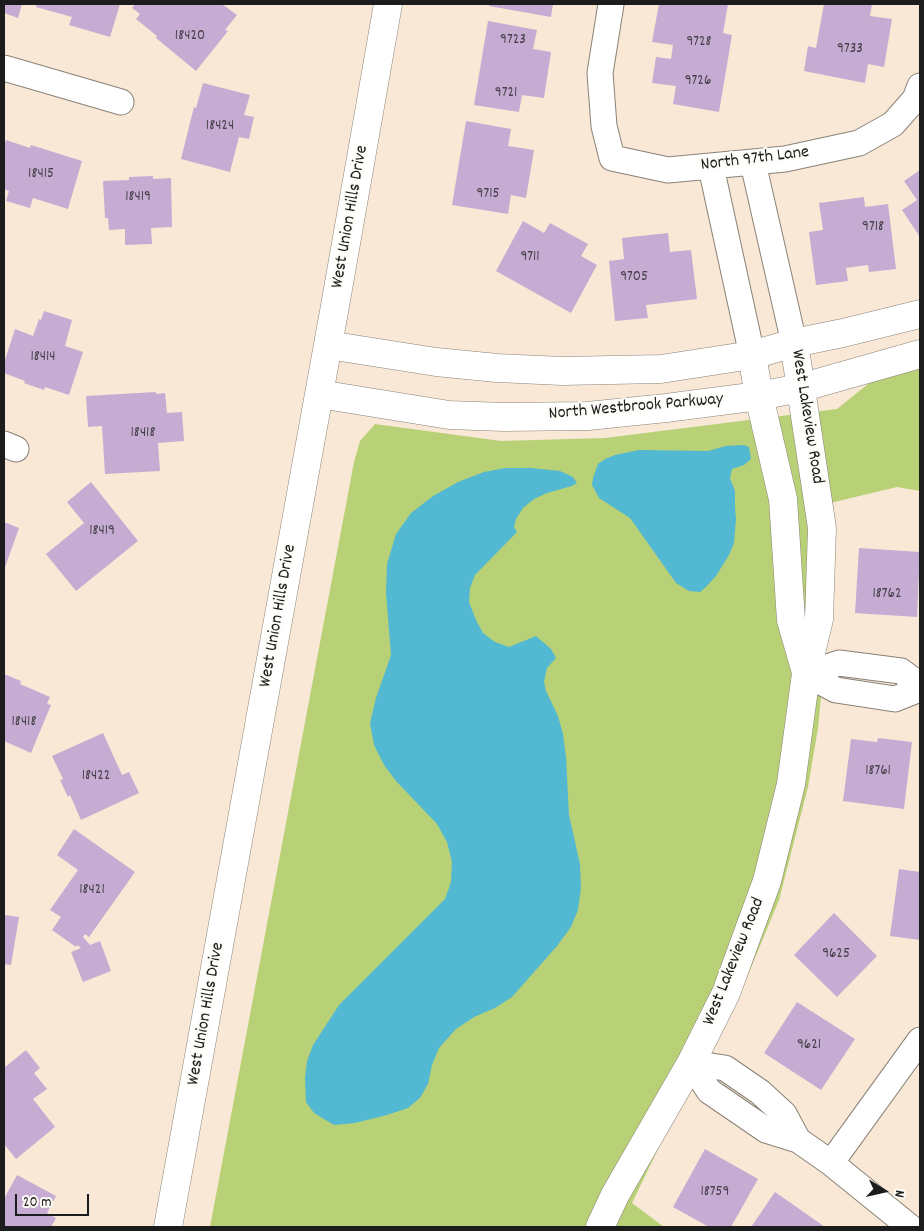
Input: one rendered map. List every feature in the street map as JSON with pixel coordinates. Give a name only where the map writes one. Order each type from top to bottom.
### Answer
[{"type":"street","name":"West Union Hills Drive","points":[[168,1227],[388,4]]},
{"type":"street","name":"North 97th Lane","points":[[612,4],[600,73],[604,126],[612,158],[668,170],[785,160],[858,143],[893,124],[917,92]]},
{"type":"street","points":[[4,68],[121,102]]},
{"type":"street","name":"West Lakeview Road","points":[[600,1227],[615,1195],[691,1063],[726,994],[767,881],[791,784],[806,674],[820,619],[822,528],[818,495],[794,343],[754,163]]},
{"type":"street","name":"West Lakeview Road","points":[[711,166],[752,354],[759,396],[783,499],[791,620],[806,674]]},
{"type":"street","points":[[328,345],[436,362],[497,368],[562,371],[661,369],[752,354],[920,314]]},
{"type":"street","name":"North Westbrook Parkway","points":[[319,394],[449,415],[504,417],[588,416],[759,396],[800,388],[920,354]]},
{"type":"street","points":[[806,674],[839,662],[901,671],[920,685]]},
{"type":"street","points":[[806,674],[836,690],[896,699],[920,689]]},
{"type":"street","points":[[831,1163],[920,1040]]},
{"type":"street","points":[[691,1063],[709,1092],[766,1130],[798,1140],[831,1163],[910,1227]]},
{"type":"green space","points":[[920,342],[920,491],[897,487],[830,503],[833,571],[818,728],[808,787],[779,900],[738,999],[676,1112],[632,1203],[664,1227],[210,1227],[354,462],[360,441],[375,424],[501,441],[605,438],[837,409]]},
{"type":"water","points":[[744,445],[749,447],[751,459],[744,465],[732,469],[730,478],[735,491],[736,519],[734,543],[716,576],[700,592],[689,591],[676,583],[630,518],[599,498],[592,485],[598,464],[615,455],[639,450],[708,451],[726,446]]},
{"type":"water","points":[[505,468],[560,471],[573,477],[577,483],[534,499],[523,508],[516,519],[514,527],[517,532],[475,575],[470,588],[469,602],[483,633],[495,642],[509,647],[536,636],[551,649],[556,658],[547,668],[544,682],[563,734],[569,815],[580,864],[581,888],[578,910],[571,927],[557,946],[512,997],[456,1029],[439,1048],[432,1065],[428,1084],[420,1098],[408,1108],[387,1115],[355,1123],[334,1125],[314,1113],[306,1102],[305,1078],[307,1061],[313,1045],[339,1005],[445,899],[451,882],[452,862],[447,842],[437,824],[396,781],[384,765],[374,745],[370,723],[376,698],[391,655],[386,593],[387,564],[396,534],[411,513],[433,496],[458,482],[484,472]]},
{"type":"building","points":[[4,4],[22,4],[18,18],[4,13]]},
{"type":"building","points":[[37,4],[120,4],[110,37],[69,25],[72,17],[36,7]]},
{"type":"building","points":[[135,4],[222,4],[237,15],[225,30],[228,31],[196,71],[136,19],[140,14],[132,8]]},
{"type":"building","points":[[489,4],[553,4],[551,17],[489,6]]},
{"type":"building","points":[[659,4],[728,4],[723,33],[732,35],[719,112],[673,104],[676,86],[652,83],[656,57],[671,59],[673,45],[652,42]]},
{"type":"building","points":[[824,4],[872,4],[870,16],[892,19],[884,67],[868,64],[865,83],[804,71],[808,46],[816,48]]},
{"type":"building","points":[[488,21],[537,30],[533,49],[551,52],[544,98],[522,95],[519,112],[474,105]]},
{"type":"building","points":[[203,83],[250,95],[244,115],[254,117],[249,139],[239,137],[230,172],[181,159],[194,107],[196,108]]},
{"type":"building","points":[[466,121],[511,129],[508,146],[534,150],[526,198],[511,195],[508,214],[452,205]]},
{"type":"building","points":[[6,140],[30,148],[31,145],[82,161],[68,209],[33,198],[30,208],[6,201],[9,191],[4,189],[4,146]]},
{"type":"building","points":[[920,170],[920,237],[902,210],[917,200],[904,181]]},
{"type":"building","points":[[153,176],[153,179],[171,178],[172,227],[151,228],[152,244],[125,245],[125,229],[109,230],[108,218],[105,218],[103,181],[129,180],[129,177]]},
{"type":"building","points":[[864,197],[865,207],[888,204],[896,269],[869,272],[868,265],[846,268],[848,281],[816,285],[809,232],[823,230],[819,203]]},
{"type":"building","points":[[523,221],[544,233],[550,223],[588,244],[581,256],[597,265],[571,313],[496,271]]},
{"type":"building","points":[[668,233],[670,252],[691,250],[697,299],[646,305],[648,318],[615,321],[609,261],[624,259],[622,238]]},
{"type":"building","points":[[44,311],[72,320],[65,346],[83,352],[69,395],[45,387],[44,390],[4,373],[4,363],[15,329],[33,336]]},
{"type":"building","points":[[156,392],[156,394],[165,393],[167,413],[182,412],[184,441],[158,443],[160,471],[105,474],[102,426],[88,427],[86,396]]},
{"type":"building","points":[[91,482],[138,541],[76,591],[46,554],[84,523],[67,502]]},
{"type":"building","points":[[4,522],[19,528],[4,570]]},
{"type":"building","points":[[859,548],[920,552],[917,617],[855,613]]},
{"type":"building","points":[[4,674],[21,681],[20,684],[50,697],[47,704],[51,705],[31,753],[4,741]]},
{"type":"building","points":[[103,733],[122,775],[129,772],[139,793],[81,820],[70,795],[68,797],[60,780],[63,779],[52,756]]},
{"type":"building","points":[[878,738],[912,742],[904,809],[843,801],[851,739],[877,742]]},
{"type":"building","points":[[74,829],[135,872],[89,937],[85,934],[83,937],[90,945],[100,941],[111,971],[83,982],[71,952],[81,948],[77,945],[76,947],[52,930],[61,917],[50,910],[78,870],[57,855]]},
{"type":"building","points":[[899,869],[920,872],[920,940],[890,936]]},
{"type":"building","points":[[834,913],[877,956],[837,997],[794,955]]},
{"type":"building","points":[[4,915],[19,917],[11,965],[4,964]]},
{"type":"building","points":[[797,1002],[855,1039],[821,1090],[764,1053]]},
{"type":"building","points":[[26,1050],[40,1068],[34,1073],[47,1089],[33,1099],[55,1127],[16,1159],[4,1144],[4,1068]]},
{"type":"building","points":[[705,1149],[758,1179],[731,1227],[709,1227],[673,1207]]},
{"type":"building","points":[[17,1175],[56,1196],[47,1213],[56,1218],[51,1227],[4,1227],[4,1196]]},
{"type":"building","points":[[775,1192],[825,1227],[751,1227]]}]
